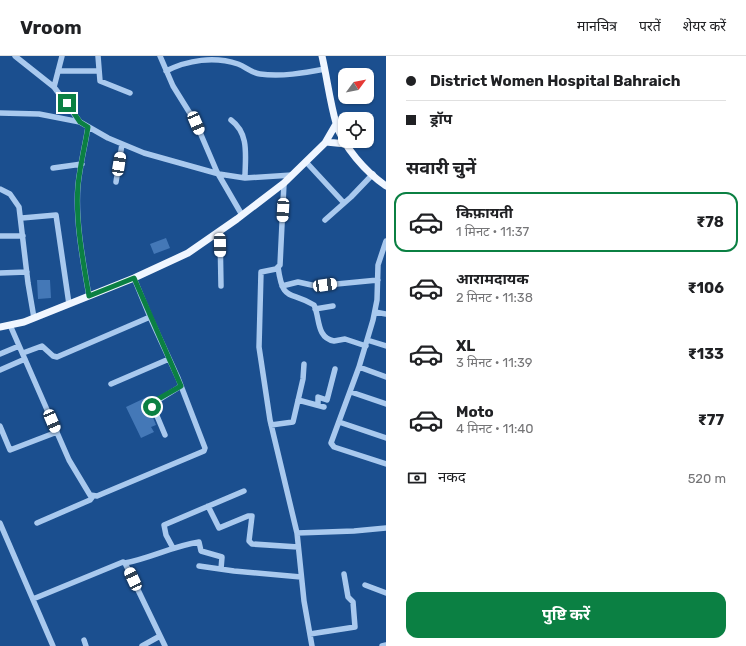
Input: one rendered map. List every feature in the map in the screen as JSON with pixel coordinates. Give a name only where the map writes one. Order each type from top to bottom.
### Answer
[{"type":"main road","points":[[322,56],[338,128]]},
{"type":"main road","points":[[0,327],[34,318],[134,278],[188,253],[284,183],[326,142],[336,124]]},
{"type":"main road","points":[[326,142],[338,143]]},
{"type":"main road","points":[[350,148],[386,186]]},
{"type":"street","points":[[54,87],[62,56]]},
{"type":"street","points":[[98,56],[100,81],[130,93]]},
{"type":"street","points":[[160,56],[173,86],[196,123],[219,174],[242,215]]},
{"type":"street","points":[[18,57],[54,87],[80,122]]},
{"type":"street","points":[[166,71],[184,62],[211,59],[232,62],[253,73],[261,75],[300,74],[325,69]]},
{"type":"street","points":[[58,71],[98,71]]},
{"type":"street","points":[[0,113],[39,114],[80,122],[122,144],[144,153],[219,174],[245,178],[292,175]]},
{"type":"street","points":[[230,120],[238,126],[244,137],[245,178]]},
{"type":"street","points":[[88,127],[78,185],[78,206],[83,261],[89,296]]},
{"type":"street","points":[[116,182],[122,144]]},
{"type":"street","points":[[306,163],[344,203]]},
{"type":"street","points":[[53,168],[82,164]]},
{"type":"street","points":[[325,220],[373,174]]},
{"type":"street","points":[[284,183],[280,265],[278,268],[284,291],[290,296],[312,304],[315,308],[319,326],[329,339],[334,341],[345,339],[386,346]]},
{"type":"street","points":[[0,189],[5,190],[16,200],[22,218],[27,272],[34,318]]},
{"type":"street","points":[[22,218],[56,215],[69,304]]},
{"type":"street","points":[[220,231],[221,286]]},
{"type":"street","points":[[0,236],[23,236]]},
{"type":"street","points":[[386,241],[378,265],[375,312],[351,392],[339,422],[332,446],[386,464]]},
{"type":"street","points":[[278,268],[261,272],[258,314],[259,347],[271,425],[297,533],[301,577],[312,646]]},
{"type":"street","points":[[0,273],[27,272]]},
{"type":"street","points":[[37,523],[90,500],[93,496],[205,450],[181,386],[134,278]]},
{"type":"street","points":[[282,286],[298,282],[316,286],[378,280]]},
{"type":"street","points":[[315,308],[333,306]]},
{"type":"street","points":[[375,312],[386,314]]},
{"type":"street","points":[[0,370],[42,346],[52,356],[57,357],[150,317]]},
{"type":"street","points":[[10,325],[69,460],[90,495],[93,496]]},
{"type":"street","points":[[0,354],[19,346]]},
{"type":"street","points":[[111,384],[169,358]]},
{"type":"street","points":[[271,425],[293,422],[304,364]]},
{"type":"street","points":[[359,367],[386,377]]},
{"type":"street","points":[[298,400],[321,406],[318,397],[327,400],[335,369]]},
{"type":"street","points":[[165,435],[152,404],[181,386]]},
{"type":"street","points":[[351,392],[386,404]]},
{"type":"street","points":[[339,422],[386,438]]},
{"type":"street","points":[[0,426],[10,450],[57,432]]},
{"type":"street","points":[[173,548],[166,535],[164,525],[244,491]]},
{"type":"street","points":[[208,506],[218,528],[248,516],[252,516],[249,541],[252,544],[298,546]]},
{"type":"street","points":[[0,523],[54,646]]},
{"type":"street","points":[[297,533],[354,532],[386,528]]},
{"type":"street","points":[[33,599],[123,562],[125,563],[147,558],[173,548],[199,542],[201,551],[222,557],[221,569]]},
{"type":"street","points":[[125,563],[164,646]]},
{"type":"street","points":[[199,566],[301,577]]},
{"type":"street","points":[[310,634],[355,627],[353,602],[348,597],[344,574]]},
{"type":"street","points":[[365,586],[386,593]]},
{"type":"street","points":[[142,646],[160,636]]},
{"type":"street","points":[[382,646],[386,645]]},
{"type":"building","points":[[166,238],[170,248],[154,254],[150,244]]},
{"type":"building","points":[[37,280],[50,280],[51,298],[38,299]]},
{"type":"building","points":[[145,398],[156,425],[151,427],[154,432],[141,438],[126,407]]},
{"type":"route","points":[[67,103],[80,122],[88,127],[78,185],[78,206],[83,261],[89,296],[134,278],[181,386],[153,402],[152,407]]}]
